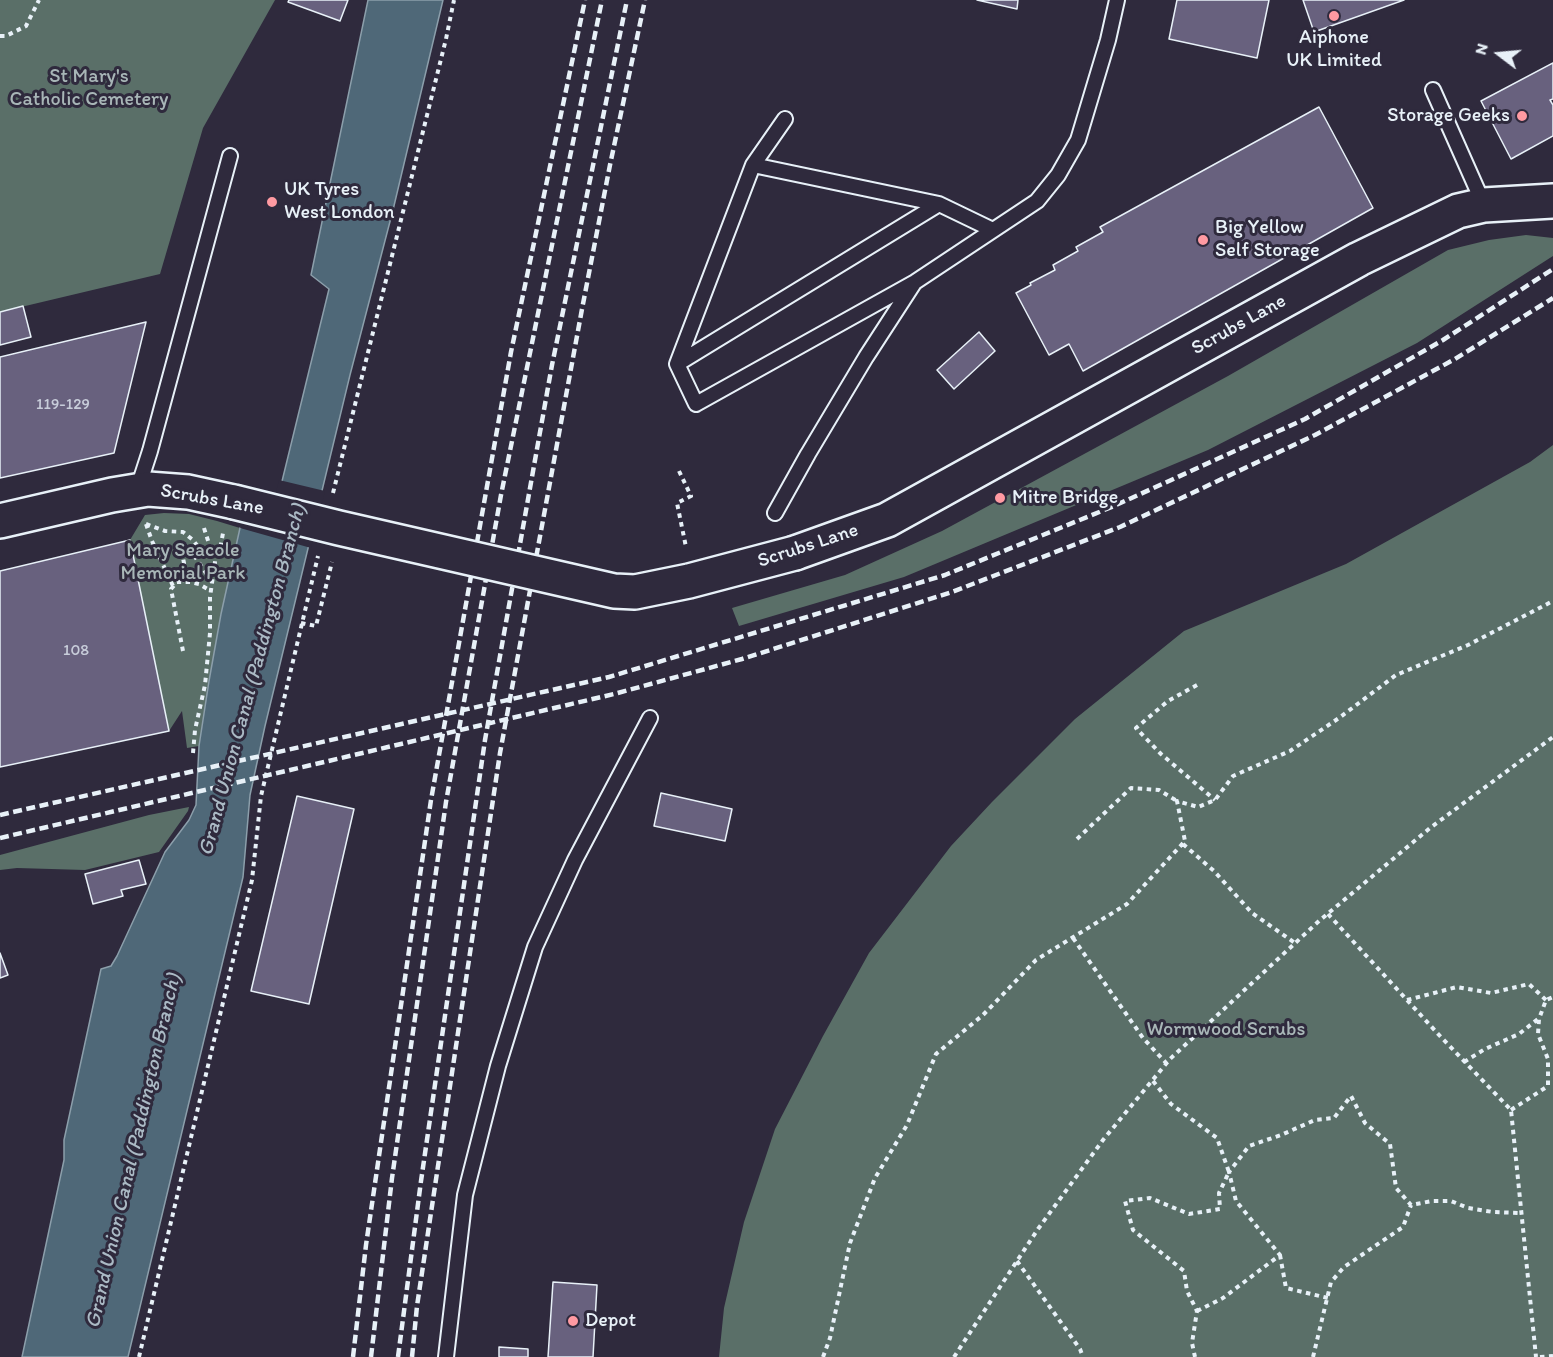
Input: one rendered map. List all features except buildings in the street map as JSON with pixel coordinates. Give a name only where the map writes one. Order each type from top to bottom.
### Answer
[{"type":"main road","name":"Scrubs Lane","points":[[0,521],[188,492],[614,591],[635,592],[689,581],[795,553],[887,520],[1359,259],[1458,211],[1484,206],[1553,201]]},
{"type":"lane","points":[[785,119],[753,165],[677,364],[696,404],[915,282],[1037,201],[1058,175],[1078,140],[1108,40],[1117,0]]},
{"type":"lane","points":[[1433,90],[1484,206]]},
{"type":"lane","points":[[141,500],[150,451],[230,156]]},
{"type":"lane","points":[[753,165],[939,204],[993,230]]},
{"type":"lane","points":[[677,364],[939,204]]},
{"type":"lane","points":[[775,513],[866,357],[915,282]]},
{"type":"lane","points":[[446,1357],[465,1195],[498,1066],[535,947],[574,860],[650,718]]},
{"type":"path","points":[[0,36],[6,36],[26,26],[39,0]]},
{"type":"path","points":[[332,499],[454,0]]},
{"type":"path","points":[[679,471],[691,496],[677,503],[686,548]]},
{"type":"path","points":[[141,500],[152,541],[173,586]]},
{"type":"path","points":[[146,523],[165,531],[183,532],[202,552],[214,554]]},
{"type":"path","points":[[193,753],[195,730],[205,685],[214,554],[203,525]]},
{"type":"path","points":[[182,582],[184,544],[212,582]]},
{"type":"path","points":[[214,554],[221,544]]},
{"type":"path","points":[[139,1357],[252,880],[261,796],[318,555]]},
{"type":"path","points":[[301,623],[316,626],[332,562]]},
{"type":"path","points":[[183,651],[171,589],[177,582],[182,582],[199,584],[211,591]]},
{"type":"path","points":[[1077,838],[1131,788],[1159,790],[1177,801],[1198,807],[1215,800],[1233,776],[1290,751],[1396,675],[1468,645],[1553,601]]},
{"type":"path","points":[[1197,684],[1168,701],[1136,728],[1161,754],[1215,800]]},
{"type":"path","points":[[954,1357],[1038,1229],[1103,1140],[1167,1064],[1328,914],[1430,828],[1553,737]]},
{"type":"path","points":[[823,1357],[830,1338],[854,1232],[875,1178],[907,1125],[936,1054],[983,1015],[1036,960],[1127,904],[1185,841],[1177,801]]},
{"type":"path","points":[[1183,844],[1214,871],[1252,913],[1295,944]]},
{"type":"path","points":[[1328,914],[1511,1110],[1538,1357],[1553,1356]]},
{"type":"path","points":[[1072,938],[1143,1038],[1167,1064]]},
{"type":"path","points":[[1407,1000],[1457,987],[1491,993],[1529,984],[1546,1000]]},
{"type":"path","points":[[1511,1110],[1548,1086],[1548,1059],[1538,1034],[1539,1019],[1546,1000],[1553,997]]},
{"type":"path","points":[[1464,1062],[1485,1048],[1519,1034],[1539,1019]]},
{"type":"path","points":[[1153,1081],[1171,1104],[1217,1138],[1236,1201],[1280,1255],[1286,1288],[1328,1298]]},
{"type":"path","points":[[1195,1357],[1192,1343],[1197,1311],[1187,1291],[1184,1271],[1133,1230],[1125,1202],[1150,1198],[1189,1214],[1220,1209],[1219,1193],[1229,1172],[1249,1146],[1315,1120],[1334,1118],[1351,1096],[1365,1123],[1390,1144],[1396,1188],[1411,1205]]},
{"type":"path","points":[[1411,1205],[1432,1201],[1451,1201],[1476,1210],[1521,1213]]},
{"type":"path","points":[[1313,1357],[1331,1282],[1344,1267],[1403,1227],[1411,1205]]},
{"type":"path","points":[[1197,1311],[1223,1298],[1280,1255]]},
{"type":"path","points":[[1017,1261],[1080,1349],[1083,1357]]},
{"type":"green space","name":"St Mary's Catholic Cemetery","points":[[0,0],[275,0],[203,128],[160,274],[0,312]]},
{"type":"green space","points":[[1526,235],[1553,238],[1553,256],[1417,343],[1208,450],[904,577],[739,626],[732,608],[845,575],[942,531],[1228,376],[1448,250],[1489,240]]},
{"type":"green space","name":"Wormwood Scrubs","points":[[1553,445],[1553,1357],[719,1357],[724,1308],[744,1222],[775,1129],[869,953],[951,846],[1075,719],[1184,631],[1346,564],[1530,462]]},
{"type":"green space","name":"Mary Seacole Memorial Park","points":[[189,514],[240,528],[221,614],[199,746],[187,748],[182,711],[169,731],[130,540],[145,515]]},
{"type":"green space","points":[[189,807],[159,852],[85,870],[17,868],[0,870],[0,855],[149,815]]},
{"type":"water","name":"Grand Union Canal (Paddington Branch)","points":[[368,0],[443,0],[265,726],[250,795],[243,877],[128,1357],[22,1357],[64,1160],[64,1140],[101,969],[111,966],[117,956],[165,852],[189,820],[196,805],[199,746],[209,681],[240,528],[274,514],[329,289],[311,275]]},
{"type":"pier","points":[[279,480],[325,491],[311,548],[240,528],[241,525],[271,512]]},
{"type":"railway","points":[[353,1357],[366,1245],[431,800],[511,352],[585,0]]},
{"type":"railway","points":[[371,1357],[392,1178],[446,802],[501,495],[602,0]]},
{"type":"railway","points":[[398,1357],[485,740],[552,365],[627,0]]},
{"type":"railway","points":[[412,1357],[417,1306],[500,753],[582,309],[645,0]]},
{"type":"railway","points":[[0,815],[609,677],[945,575],[1114,506],[1305,419],[1443,340],[1553,269]]},
{"type":"railway","points":[[0,838],[614,694],[742,659],[952,592],[1120,527],[1315,435],[1455,359],[1553,298]]},
{"type":"place","name":"Aiphone UK Limited","points":[[1334,16]]},
{"type":"place","name":"Storage Geeks","points":[[1522,116]]},
{"type":"place","name":"UK Tyres West London","points":[[272,202]]},
{"type":"place","name":"Big Yellow Self Storage","points":[[1203,240]]},
{"type":"place","name":"Mitre Bridge","points":[[1000,498]]},
{"type":"place","name":"Depot","points":[[573,1321]]}]
